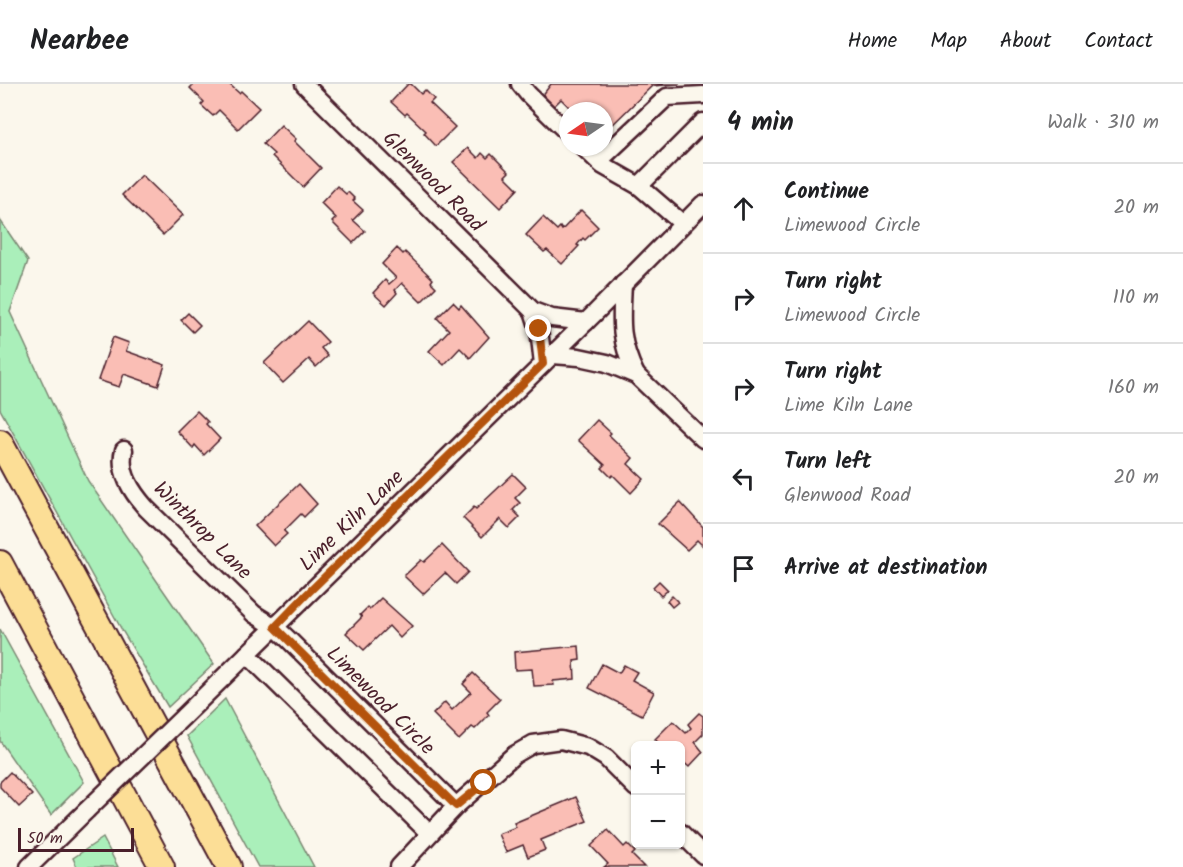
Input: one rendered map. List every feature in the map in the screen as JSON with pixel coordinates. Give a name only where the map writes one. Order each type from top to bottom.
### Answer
[{"type":"highway","points":[[0,442],[229,867]]},
{"type":"highway","points":[[0,563],[162,867]]},
{"type":"street","name":"Glenwood Road","points":[[304,84],[533,311],[552,318],[586,322]]},
{"type":"street","points":[[520,84],[559,124]]},
{"type":"street","points":[[598,161],[668,96],[703,95]]},
{"type":"street","points":[[639,186],[703,122]]},
{"type":"street","points":[[593,156],[639,186],[683,224]]},
{"type":"street","name":"Lime Kiln Lane","points":[[29,867],[586,322],[703,204]]},
{"type":"street","points":[[623,284],[621,316],[623,344],[636,375],[703,439]]},
{"type":"street","points":[[533,311],[548,359],[579,357],[607,363],[636,375]]},
{"type":"street","name":"Winthrop Lane","points":[[124,450],[122,468],[137,498],[254,614],[275,627]]},
{"type":"street","name":"Limewood Circle","points":[[275,627],[456,806]]},
{"type":"street","points":[[247,654],[429,833]]},
{"type":"street","points":[[399,867],[456,806],[514,754],[533,744],[561,740],[588,747],[606,758],[631,783]]},
{"type":"street","points":[[685,836],[703,855]]},
{"type":"green space","points":[[0,220],[28,261],[10,312],[88,481],[214,664],[168,707],[123,632],[0,409]]},
{"type":"green space","points":[[0,629],[84,782],[51,815],[0,741]]},
{"type":"green space","points":[[225,699],[314,867],[258,867],[187,736]]},
{"type":"green space","points":[[103,838],[118,867],[77,867],[73,858]]},
{"type":"building","points":[[194,84],[229,84],[239,93],[241,91],[259,108],[238,129],[219,110],[213,116],[201,105],[204,102],[190,88]]},
{"type":"building","points":[[408,84],[411,84],[421,94],[425,90],[434,99],[430,103],[455,127],[436,146],[424,133],[426,131],[391,102]]},
{"type":"building","points":[[551,84],[680,84],[652,86],[613,124],[613,102],[564,102],[561,99],[553,107],[542,96]]},
{"type":"building","points":[[281,125],[321,168],[303,187],[263,144]]},
{"type":"building","points":[[468,148],[478,158],[482,153],[487,158],[491,154],[509,172],[505,176],[518,189],[500,208],[453,162]]},
{"type":"building","points":[[142,175],[183,215],[163,235],[122,195]]},
{"type":"building","points":[[337,186],[346,194],[348,192],[355,199],[353,201],[363,210],[353,220],[365,231],[353,243],[332,222],[336,218],[321,203]]},
{"type":"building","points":[[581,210],[598,227],[585,240],[583,238],[577,245],[579,246],[562,264],[547,250],[544,252],[526,235],[543,217],[557,230],[560,227],[562,230]]},
{"type":"building","points":[[397,248],[403,254],[405,252],[433,279],[431,282],[436,287],[421,302],[402,283],[395,290],[397,293],[386,305],[373,293],[385,280],[389,284],[396,278],[382,264]]},
{"type":"building","points":[[453,302],[459,308],[461,305],[489,337],[470,358],[460,348],[444,365],[429,351],[449,330],[437,318]]},
{"type":"building","points":[[188,313],[200,325],[193,332],[181,320]]},
{"type":"building","points":[[308,321],[328,342],[321,348],[328,356],[316,367],[309,359],[283,383],[264,363]]},
{"type":"building","points":[[113,337],[129,343],[126,351],[165,365],[158,386],[124,374],[119,387],[98,380]]},
{"type":"building","points":[[197,411],[220,439],[204,455],[195,445],[193,448],[177,431]]},
{"type":"building","points":[[597,420],[633,458],[628,464],[644,479],[631,493],[613,475],[611,477],[602,468],[605,465],[578,440]]},
{"type":"building","points":[[513,474],[526,487],[515,498],[520,503],[513,510],[520,517],[509,528],[500,519],[482,537],[463,518],[474,507],[476,509]]},
{"type":"building","points":[[299,484],[317,504],[304,517],[301,514],[284,531],[287,534],[274,546],[255,526]]},
{"type":"building","points":[[680,502],[703,527],[703,546],[697,540],[687,550],[658,524]]},
{"type":"building","points":[[442,545],[468,572],[456,584],[445,573],[423,594],[404,576]]},
{"type":"building","points":[[659,581],[668,590],[661,596],[653,587]]},
{"type":"building","points":[[672,596],[678,602],[672,607],[667,601]]},
{"type":"building","points":[[381,598],[412,626],[400,638],[389,626],[364,650],[346,633],[362,617],[360,615],[368,607],[370,609]]},
{"type":"building","points":[[579,646],[580,660],[574,661],[575,679],[553,681],[554,685],[534,686],[532,669],[515,670],[514,652]]},
{"type":"building","points":[[602,664],[619,673],[624,665],[637,672],[632,680],[654,692],[642,715],[589,688]]},
{"type":"building","points":[[473,673],[500,699],[475,729],[472,727],[459,740],[433,714],[445,702],[452,710],[471,692],[463,684]]},
{"type":"building","points":[[699,713],[703,716],[703,734],[695,742],[703,752],[689,767],[685,763],[685,741],[657,741],[655,739],[673,721],[686,733],[691,728],[688,724]]},
{"type":"building","points":[[10,772],[32,795],[19,807],[0,787],[0,782]]},
{"type":"building","points":[[576,797],[587,821],[541,840],[545,850],[528,857],[523,845],[506,852],[498,834],[516,827],[514,823]]},
{"type":"building","points":[[608,830],[624,847],[627,844],[635,852],[632,855],[644,867],[604,867],[608,864],[591,846]]},
{"type":"route","points":[[484,783],[456,806],[275,627],[543,364],[539,329]]}]
